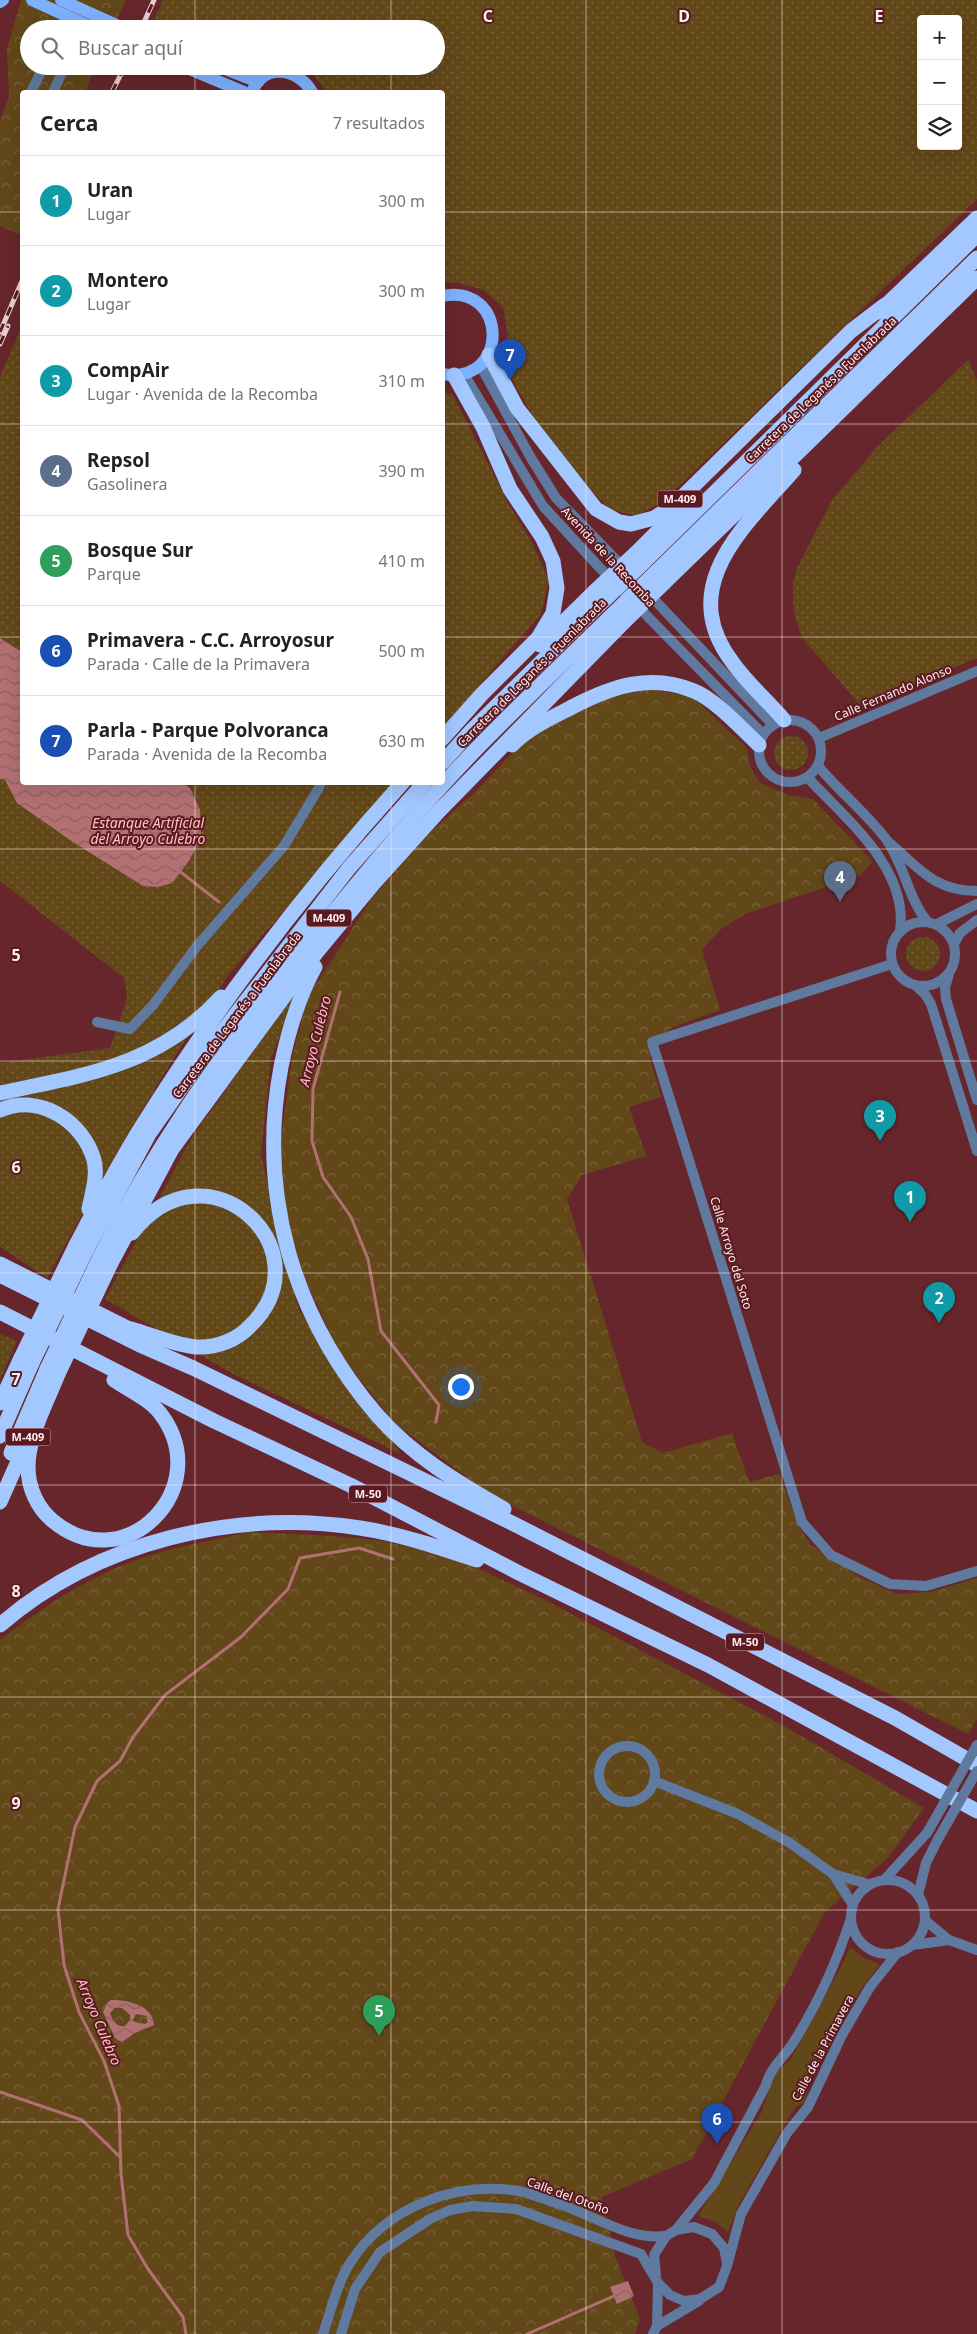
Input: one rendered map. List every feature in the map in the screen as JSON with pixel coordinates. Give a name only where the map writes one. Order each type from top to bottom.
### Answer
[{"type":"highway","name":"M-409","points":[[640,558],[886,305],[977,218]]},
{"type":"highway","name":"Carretera de Leganés a Fuenlabrada","points":[[445,760],[597,598],[977,235]]},
{"type":"highway","name":"Carretera de Leganés a Fuenlabrada","points":[[445,784],[479,746],[614,623],[660,578],[977,258]]},
{"type":"highway","name":"M-409","points":[[660,578],[853,401],[977,278]]},
{"type":"highway","name":"M-409","points":[[485,360],[517,408],[586,498],[607,516],[631,524],[643,522],[673,506],[851,332],[886,305]]},
{"type":"highway","name":"M-409","points":[[445,737],[482,694],[538,638],[553,613],[557,588],[553,561],[542,537],[510,489],[483,427],[454,374]]},
{"type":"highway","name":"M-409","points":[[778,722],[733,664],[719,640],[712,622],[710,600],[712,583],[730,544],[853,401]]},
{"type":"highway","name":"M-409","points":[[445,737],[597,598]]},
{"type":"highway","name":"M-409","points":[[106,1260],[172,1149],[316,953],[374,883],[438,811],[614,623]]},
{"type":"highway","name":"M-409","points":[[438,811],[470,789],[517,741],[548,720],[602,691],[618,686],[648,681],[665,683],[696,691],[761,740]]},
{"type":"highway","name":"M-409","points":[[81,1248],[141,1127],[178,1070],[269,944],[323,874],[400,785]]},
{"type":"highway","name":"Carretera de Leganés a Fuenlabrada","points":[[0,1436],[27,1361],[81,1248],[149,1134],[204,1054],[349,868],[422,785]]},
{"type":"highway","name":"Carretera de Leganés a Fuenlabrada","points":[[0,1477],[106,1260],[139,1181],[193,1097],[253,1015],[353,887],[444,785]]},
{"type":"highway","points":[[374,883],[320,959],[306,983],[293,1018],[284,1052],[274,1116],[274,1177],[278,1211],[299,1286],[311,1314],[326,1344],[378,1415],[438,1470],[507,1511],[512,1523]]},
{"type":"highway","points":[[0,1093],[88,1074],[134,1060],[154,1050],[200,1019],[269,944]]},
{"type":"highway","points":[[0,1110],[7,1106],[32,1105],[56,1113],[73,1124],[89,1147],[94,1162],[95,1180],[81,1248]]},
{"type":"highway","points":[[106,1260],[149,1215],[166,1204],[194,1196],[228,1202],[246,1212],[260,1227],[270,1245],[274,1270],[270,1294],[259,1316],[239,1336],[222,1344],[196,1347],[131,1329]]},
{"type":"highway","points":[[0,1257],[22,1274]]},
{"type":"highway","points":[[0,1264],[131,1329],[193,1368]]},
{"type":"highway","name":"M-50","points":[[0,1275],[140,1345],[193,1368],[512,1523],[895,1718],[977,1765]]},
{"type":"highway","name":"M-50","points":[[0,1312],[214,1421],[350,1485],[519,1574],[708,1665],[977,1812]]},
{"type":"highway","points":[[0,1322],[109,1376],[214,1421]]},
{"type":"highway","name":"M-409","points":[[0,1403],[27,1361]]},
{"type":"highway","name":"M-409","points":[[0,1502],[53,1371]]},
{"type":"highway","points":[[53,1371],[30,1451],[28,1466],[31,1487],[39,1505],[60,1526],[80,1536],[100,1540],[133,1534],[155,1518],[172,1492],[178,1473],[175,1441],[159,1412],[109,1376]]},
{"type":"highway","points":[[0,1625],[52,1588],[98,1564],[135,1548],[200,1530],[252,1524],[306,1522],[368,1529],[414,1539],[519,1574]]},
{"type":"main road","points":[[32,0],[74,20]]},
{"type":"main road","points":[[61,0],[105,20]]},
{"type":"main road","points":[[203,75],[239,90]]},
{"type":"main road","points":[[233,75],[255,87],[270,75]]},
{"type":"main road","points":[[296,75],[310,90]]},
{"type":"main road","points":[[445,296],[463,296],[474,300],[484,308],[491,319],[494,331],[493,343],[485,360],[454,374]]},
{"type":"street","points":[[65,20],[67,16]]},
{"type":"street","points":[[33,90],[40,75]]},
{"type":"street","points":[[54,90],[61,75]]},
{"type":"street","name":"Avenida de la Recomba","points":[[485,360],[531,458],[556,498],[778,722]]},
{"type":"street","name":"Avenida de la Recomba","points":[[454,374],[543,506],[761,740]]},
{"type":"street","name":"Calle Fernando Alonso","points":[[819,738],[977,671]]},
{"type":"street","points":[[794,720],[804,723],[819,738],[822,752],[818,766],[808,778],[787,783],[773,777],[762,766],[761,740],[778,722],[794,720]]},
{"type":"street","points":[[818,766],[886,840],[929,879],[946,887],[977,892]]},
{"type":"street","points":[[808,778],[879,855],[900,900],[902,916],[900,931]]},
{"type":"street","points":[[97,1022],[130,1029],[153,1005],[197,946],[284,846],[320,785]]},
{"type":"street","points":[[886,840],[901,868],[918,911],[927,922]]},
{"type":"street","points":[[937,924],[977,904]]},
{"type":"street","points":[[954,944],[960,933],[977,920]]},
{"type":"street","points":[[977,1100],[946,999],[945,988],[956,954],[954,944],[950,936],[937,924],[927,922],[908,925],[900,931],[891,946],[892,964],[897,974],[915,985],[925,994],[931,1004],[977,1152]]},
{"type":"street","name":"Calle Arroyo del Soto","points":[[892,964],[652,1042],[802,1522],[831,1555],[890,1584],[926,1586],[977,1571]]},
{"type":"street","points":[[915,985],[934,984],[949,973]]},
{"type":"street","points":[[885,1879],[927,1833],[977,1745]]},
{"type":"street","points":[[621,1747],[634,1747],[650,1758],[655,1770],[654,1781],[651,1789],[641,1799],[621,1802],[604,1791],[599,1771],[608,1754],[621,1747]]},
{"type":"street","points":[[918,1896],[926,1863],[977,1771]]},
{"type":"street","points":[[654,1781],[738,1814],[790,1843],[833,1874],[868,1884]]},
{"type":"street","points":[[833,1874],[853,1905]]},
{"type":"street","points":[[655,2330],[657,2280],[654,2255],[666,2236],[676,2230],[714,2183],[766,2085],[768,2074],[792,2044],[835,1964],[850,1921],[853,1905],[859,1893],[868,1884],[885,1879],[904,1883],[918,1896],[926,1921],[949,1940],[977,1950]]},
{"type":"street","points":[[850,1921],[855,1935],[864,1946],[875,1952],[898,1952],[920,1938],[926,1921]]},
{"type":"street","points":[[910,1946],[949,1940]]},
{"type":"street","name":"Calle de la Primavera","points":[[727,2266],[740,2214],[787,2133],[808,2107],[842,2035],[870,1987],[898,1952]]},
{"type":"street","name":"Calle del Otoño","points":[[323,2334],[336,2295],[350,2264],[367,2240],[420,2202],[435,2197],[493,2189],[520,2191],[565,2206],[630,2232],[650,2238],[666,2236]]},
{"type":"street","points":[[341,2334],[355,2289],[380,2252],[430,2219],[462,2208],[510,2208],[547,2218],[641,2254],[657,2280],[670,2295],[684,2300],[700,2300]]},
{"type":"street","points":[[655,2330],[719,2287],[727,2266],[724,2248],[712,2234],[694,2227],[676,2230]]},
{"type":"green space","points":[[21,0],[126,0],[117,20],[20,20],[20,75],[92,75],[86,90],[20,90],[20,235],[0,226],[0,120],[9,97],[7,49]]},
{"type":"green space","points":[[163,0],[977,0],[977,199],[661,503],[635,516],[610,509],[589,488],[539,427],[503,363],[508,335],[503,308],[484,290],[459,283],[445,282],[445,90],[325,90],[313,75],[445,75],[445,20],[154,20]]},
{"type":"green space","points":[[20,331],[20,785],[393,785],[229,974],[175,1056],[121,1145],[47,1278],[0,1247],[0,1063],[110,1048],[127,998],[124,978],[0,881],[0,377]]},
{"type":"green space","points":[[968,360],[977,380],[977,658],[862,707],[802,638],[795,617],[793,602],[793,583],[797,568],[832,500],[879,445]]},
{"type":"green space","points":[[445,392],[453,395],[507,501],[531,541],[549,580],[541,614],[445,725]]},
{"type":"green space","points":[[637,687],[693,697],[747,748],[750,767],[760,783],[788,795],[813,799],[873,862],[859,876],[745,914],[721,929],[702,950],[720,1010],[673,1027],[652,1042],[650,1059],[661,1097],[629,1107],[646,1156],[582,1175],[567,1199],[642,1442],[663,1453],[732,1433],[749,1482],[779,1474],[799,1527],[811,1545],[861,1578],[897,1594],[930,1592],[977,1578],[977,1719],[968,1734],[489,1494],[393,1422],[339,1352],[305,1279],[283,1205],[281,1138],[292,1058],[307,998],[372,898],[428,834],[477,790],[515,750],[545,729],[587,707]]},
{"type":"green space","points":[[791,736],[798,737],[803,741],[807,746],[807,760],[803,765],[798,769],[791,770],[784,769],[779,765],[775,760],[774,753],[775,746],[779,741],[784,737]]},
{"type":"green space","points":[[923,937],[930,938],[935,942],[939,947],[939,961],[935,966],[930,970],[923,971],[916,970],[911,966],[907,961],[906,954],[907,947],[911,942],[916,938]]},
{"type":"green space","points":[[298,989],[271,1058],[261,1155],[299,1310],[401,1454],[233,1374],[105,1299],[192,1137]]},
{"type":"green space","points":[[0,1334],[17,1341],[0,1380]]},
{"type":"green space","points":[[248,1532],[333,1536],[385,1541],[460,1560],[545,1600],[786,1727],[924,1808],[888,1858],[824,1913],[692,2159],[602,2197],[615,2256],[640,2319],[635,2334],[0,2334],[0,1640],[56,1600],[118,1567],[183,1546]]},
{"type":"green space","points":[[850,1947],[866,1959],[880,1964],[861,1989],[809,2082],[805,2102],[796,2107],[790,2115],[739,2204],[728,2232],[716,2222],[698,2216],[761,2113],[775,2074],[791,2059]]},
{"type":"water","name":"Estanque Artificial del Arroyo Culebro","points":[[0,638],[20,651],[20,785],[186,785],[190,788],[200,810],[201,838],[189,861],[172,883],[158,887],[143,886],[73,842],[17,803],[5,780],[0,779]]},
{"type":"water","points":[[111,2000],[118,2000],[138,2005],[144,2008],[153,2018],[154,2025],[135,2033],[122,2042],[115,2038],[103,2012],[107,2003]],"holes":[[[115,2008],[122,2008],[130,2015],[130,2020],[125,2026],[117,2025],[112,2018],[110,2013]],[[136,2014],[146,2016],[148,2022],[145,2024],[135,2022],[133,2020]]]},
{"type":"water","points":[[628,2281],[634,2296],[617,2304],[610,2287]]},
{"type":"waterway","name":"Arroyo Culebro","points":[[178,870],[219,902]]},
{"type":"waterway","name":"Arroyo Culebro","points":[[340,992],[313,1089],[312,1141],[323,1177],[351,1217],[368,1259],[381,1331],[439,1405],[436,1422]]},
{"type":"waterway","name":"Arroyo Culebro","points":[[186,2334],[183,2317],[148,2269],[128,2235],[121,2174],[119,2106],[104,2061],[79,2012],[64,1965],[58,1909],[75,1827],[97,1781],[120,1761],[133,1737],[165,1695],[241,1637],[288,1589],[300,1558],[359,1548],[393,1559]]},
{"type":"waterway","points":[[0,2092],[82,2120],[120,2157]]},
{"type":"waterway","points":[[527,2334],[614,2296]]},
{"type":"railway","points":[[145,20],[154,0]]},
{"type":"railway","points":[[113,90],[120,75]]},
{"type":"railway","points":[[0,332],[20,286]]},
{"type":"railway","points":[[0,344],[8,326]]},
{"type":"place","name":"Parla - Parque Polvoranca","points":[[510,380]]},
{"type":"place","name":"Repsol","points":[[840,902]]},
{"type":"place","name":"CompAir","points":[[880,1141]]},
{"type":"place","name":"Uran","points":[[910,1222]]},
{"type":"place","name":"Montero","points":[[939,1323]]},
{"type":"place","name":"Bosque Sur","points":[[379,2036]]},
{"type":"place","name":"Primavera - C.C. Arroyosur","points":[[717,2144]]}]
